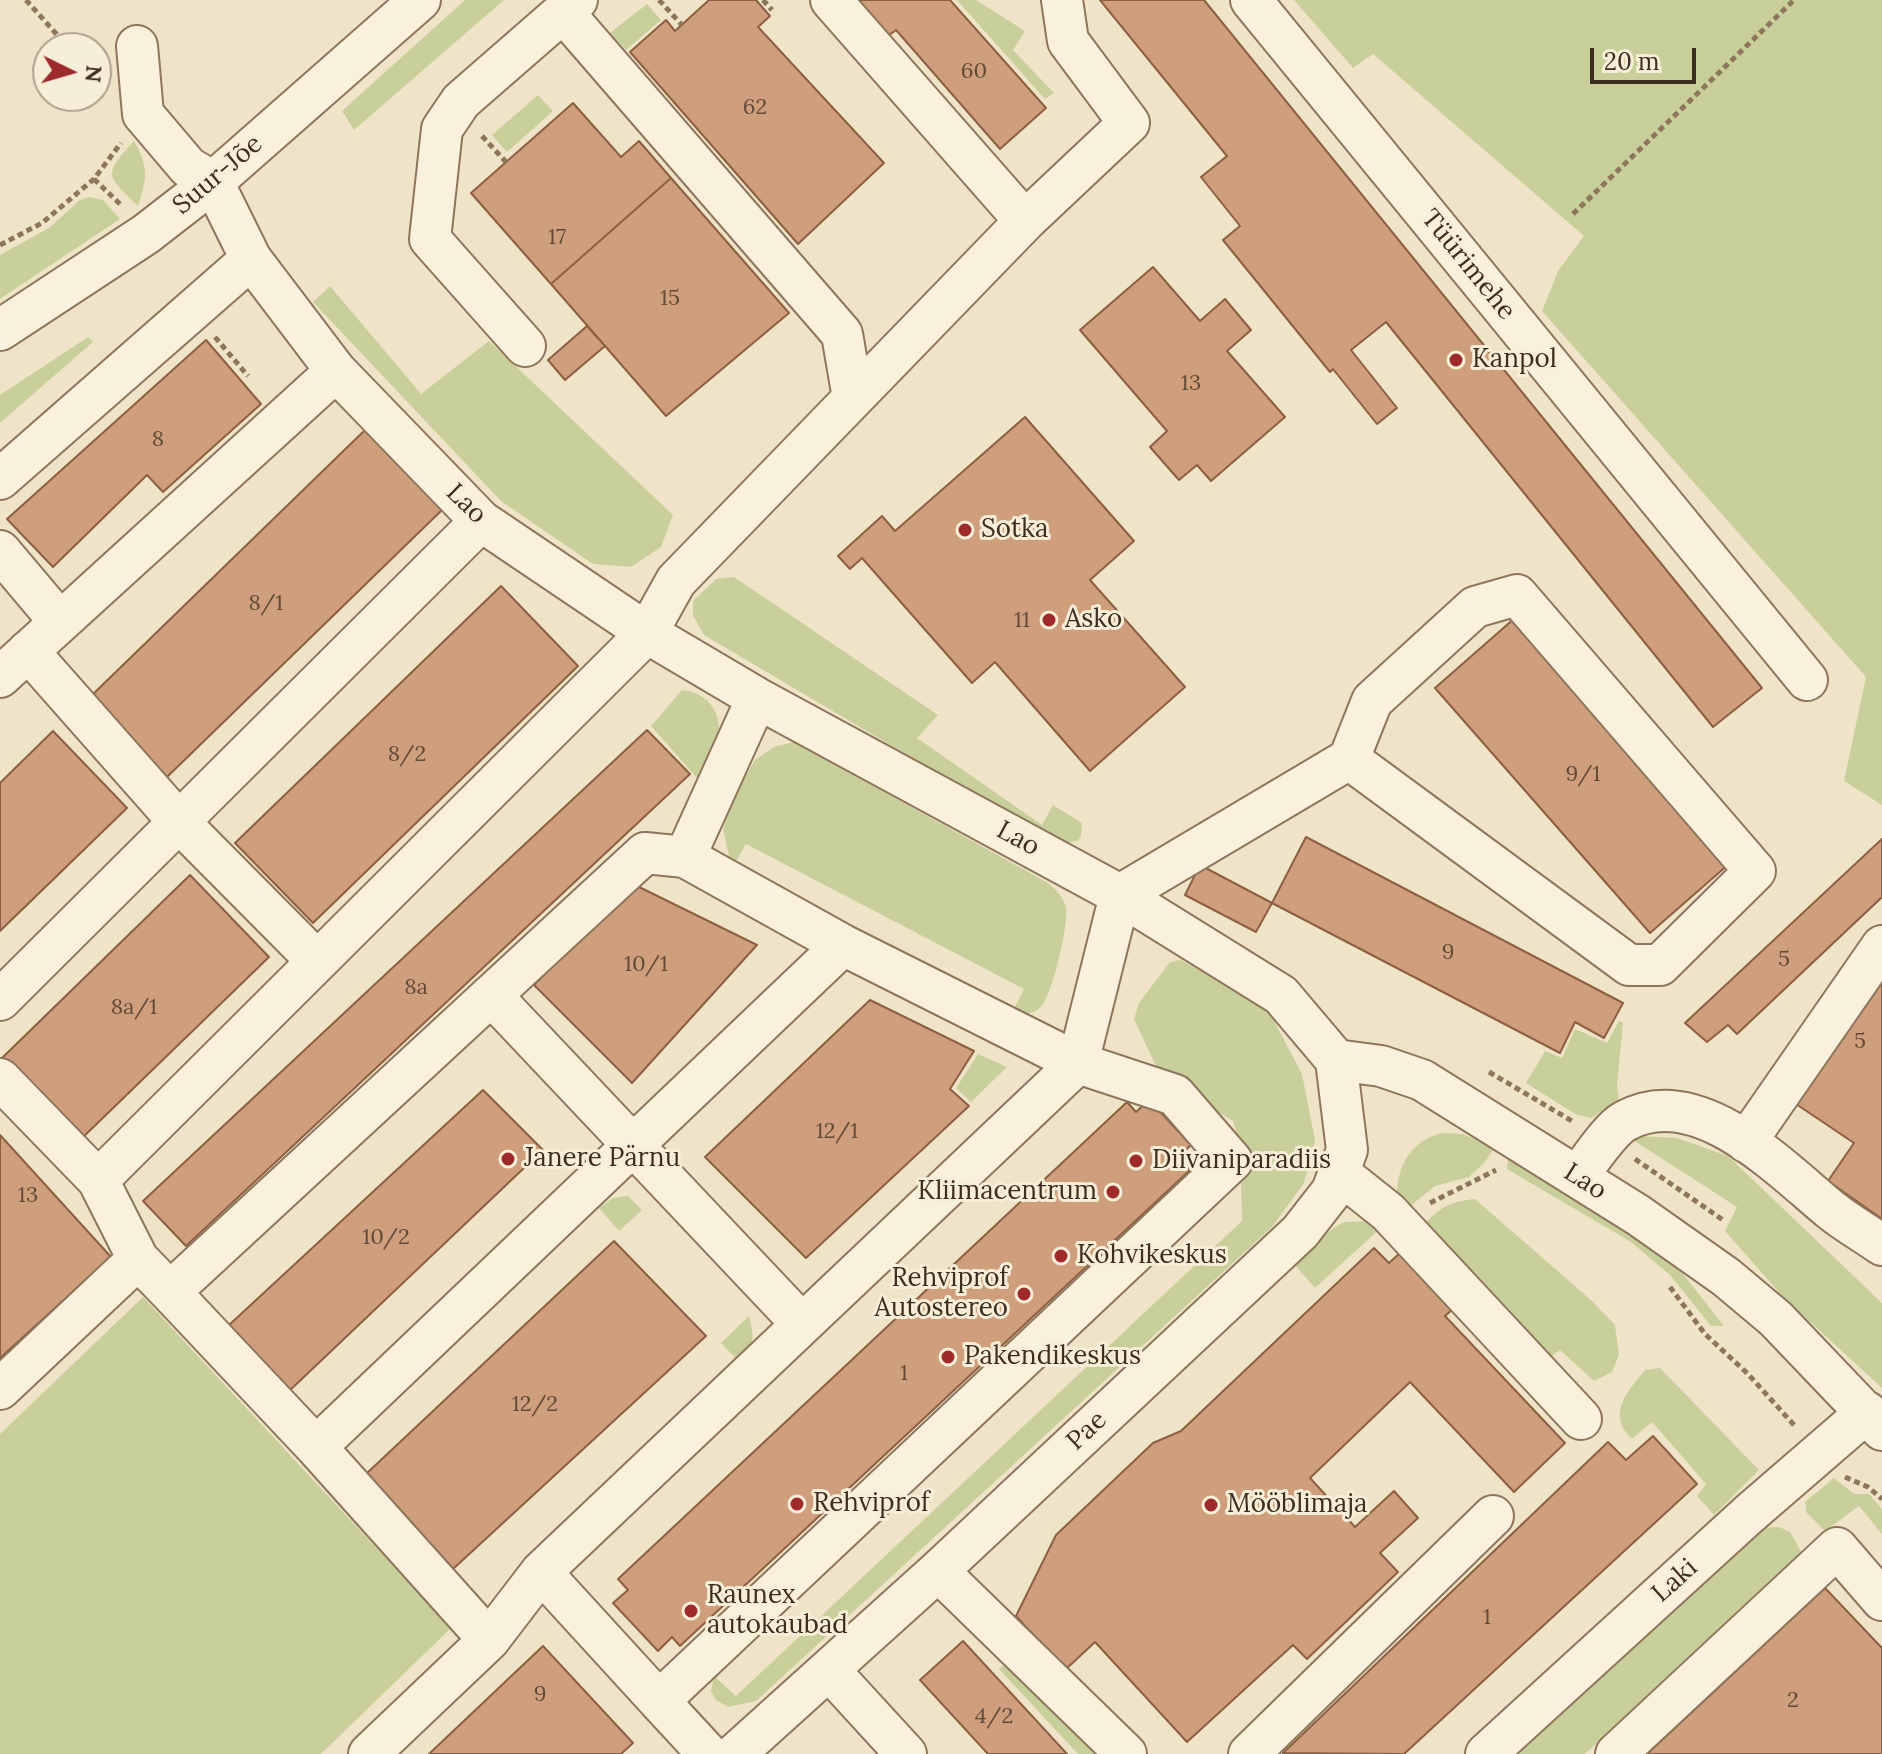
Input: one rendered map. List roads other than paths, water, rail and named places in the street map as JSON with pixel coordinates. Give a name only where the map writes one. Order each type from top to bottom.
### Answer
[{"type":"street","points":[[831,0],[1025,221]]},
{"type":"street","points":[[98,1180],[647,633],[676,581],[1025,221],[1129,123],[1068,41],[1062,0]]},
{"type":"street","name":"Tüürimehe","points":[[1251,0],[1807,680]]},
{"type":"street","name":"Suur-Jõe","points":[[0,330],[146,234],[213,182],[412,2]]},
{"type":"street","points":[[525,346],[430,239],[442,129],[461,101],[570,6],[842,334],[853,398]]},
{"type":"street","points":[[137,46],[143,114],[188,167],[213,182]]},
{"type":"street","name":"Lao","points":[[213,182],[251,259],[336,371],[481,521],[647,633],[757,698],[1120,895],[1281,995],[1336,1060],[1381,1066],[1422,1080],[1638,1215],[1726,1277],[1776,1319],[1874,1421]]},
{"type":"street","points":[[0,479],[251,259]]},
{"type":"street","points":[[317,961],[179,822],[14,664],[336,371]]},
{"type":"street","points":[[0,1000],[481,521]]},
{"type":"street","points":[[0,551],[60,622]]},
{"type":"street","points":[[369,1754],[489,1640],[541,1572],[1078,1063],[1120,895],[1349,759],[1372,701],[1475,607],[1517,595],[1755,871],[1660,965],[1629,965],[1349,759]]},
{"type":"street","points":[[685,857],[757,698]]},
{"type":"street","points":[[170,1292],[645,853],[685,857],[843,945],[1078,1063],[1175,1095],[1232,1161],[659,1701]]},
{"type":"street","points":[[316,1447],[843,945]]},
{"type":"street","points":[[1746,1142],[1882,946]]},
{"type":"street","points":[[491,995],[802,1324]]},
{"type":"street","name":"Pae","points":[[735,1754],[938,1571],[1300,1232],[1332,1191],[1347,1150],[1336,1060]]},
{"type":"street","points":[[0,1079],[98,1180],[138,1259],[316,1447],[489,1640]]},
{"type":"street","points":[[1577,1177],[1621,1123],[1645,1112],[1692,1113],[1765,1152],[1834,1212],[1882,1245]]},
{"type":"street","points":[[1339,1173],[1388,1212],[1581,1419]]},
{"type":"street","points":[[0,1389],[138,1259]]},
{"type":"street","name":"Laki","points":[[1486,1754],[1749,1514],[1820,1454],[1874,1421]]},
{"type":"street","points":[[1249,1754],[1493,1516]]},
{"type":"street","points":[[1616,1754],[1837,1548],[1882,1600]]},
{"type":"street","points":[[938,1571],[1126,1754]]},
{"type":"street","points":[[541,1572],[708,1754]]},
{"type":"street","points":[[829,1670],[906,1754]]},
{"type":"place","name":"Kanpol","points":[[1456,360]]},
{"type":"place","name":"Sotka","points":[[965,530]]},
{"type":"place","name":"Asko","points":[[1049,620]]},
{"type":"place","name":"Janere Pärnu","points":[[508,1159]]},
{"type":"place","name":"Diivaniparadiis","points":[[1136,1161]]},
{"type":"place","name":"Kliimacentrum","points":[[1113,1192]]},
{"type":"place","name":"Kohvikeskus","points":[[1061,1256]]},
{"type":"place","name":"Rehviprof Autostereo","points":[[1024,1294]]},
{"type":"place","name":"Pakendikeskus","points":[[948,1357]]},
{"type":"place","name":"Rehviprof","points":[[797,1504]]},
{"type":"place","name":"Mööblimaja","points":[[1211,1505]]},
{"type":"place","name":"Raunex autokaubad","points":[[691,1611]]}]
